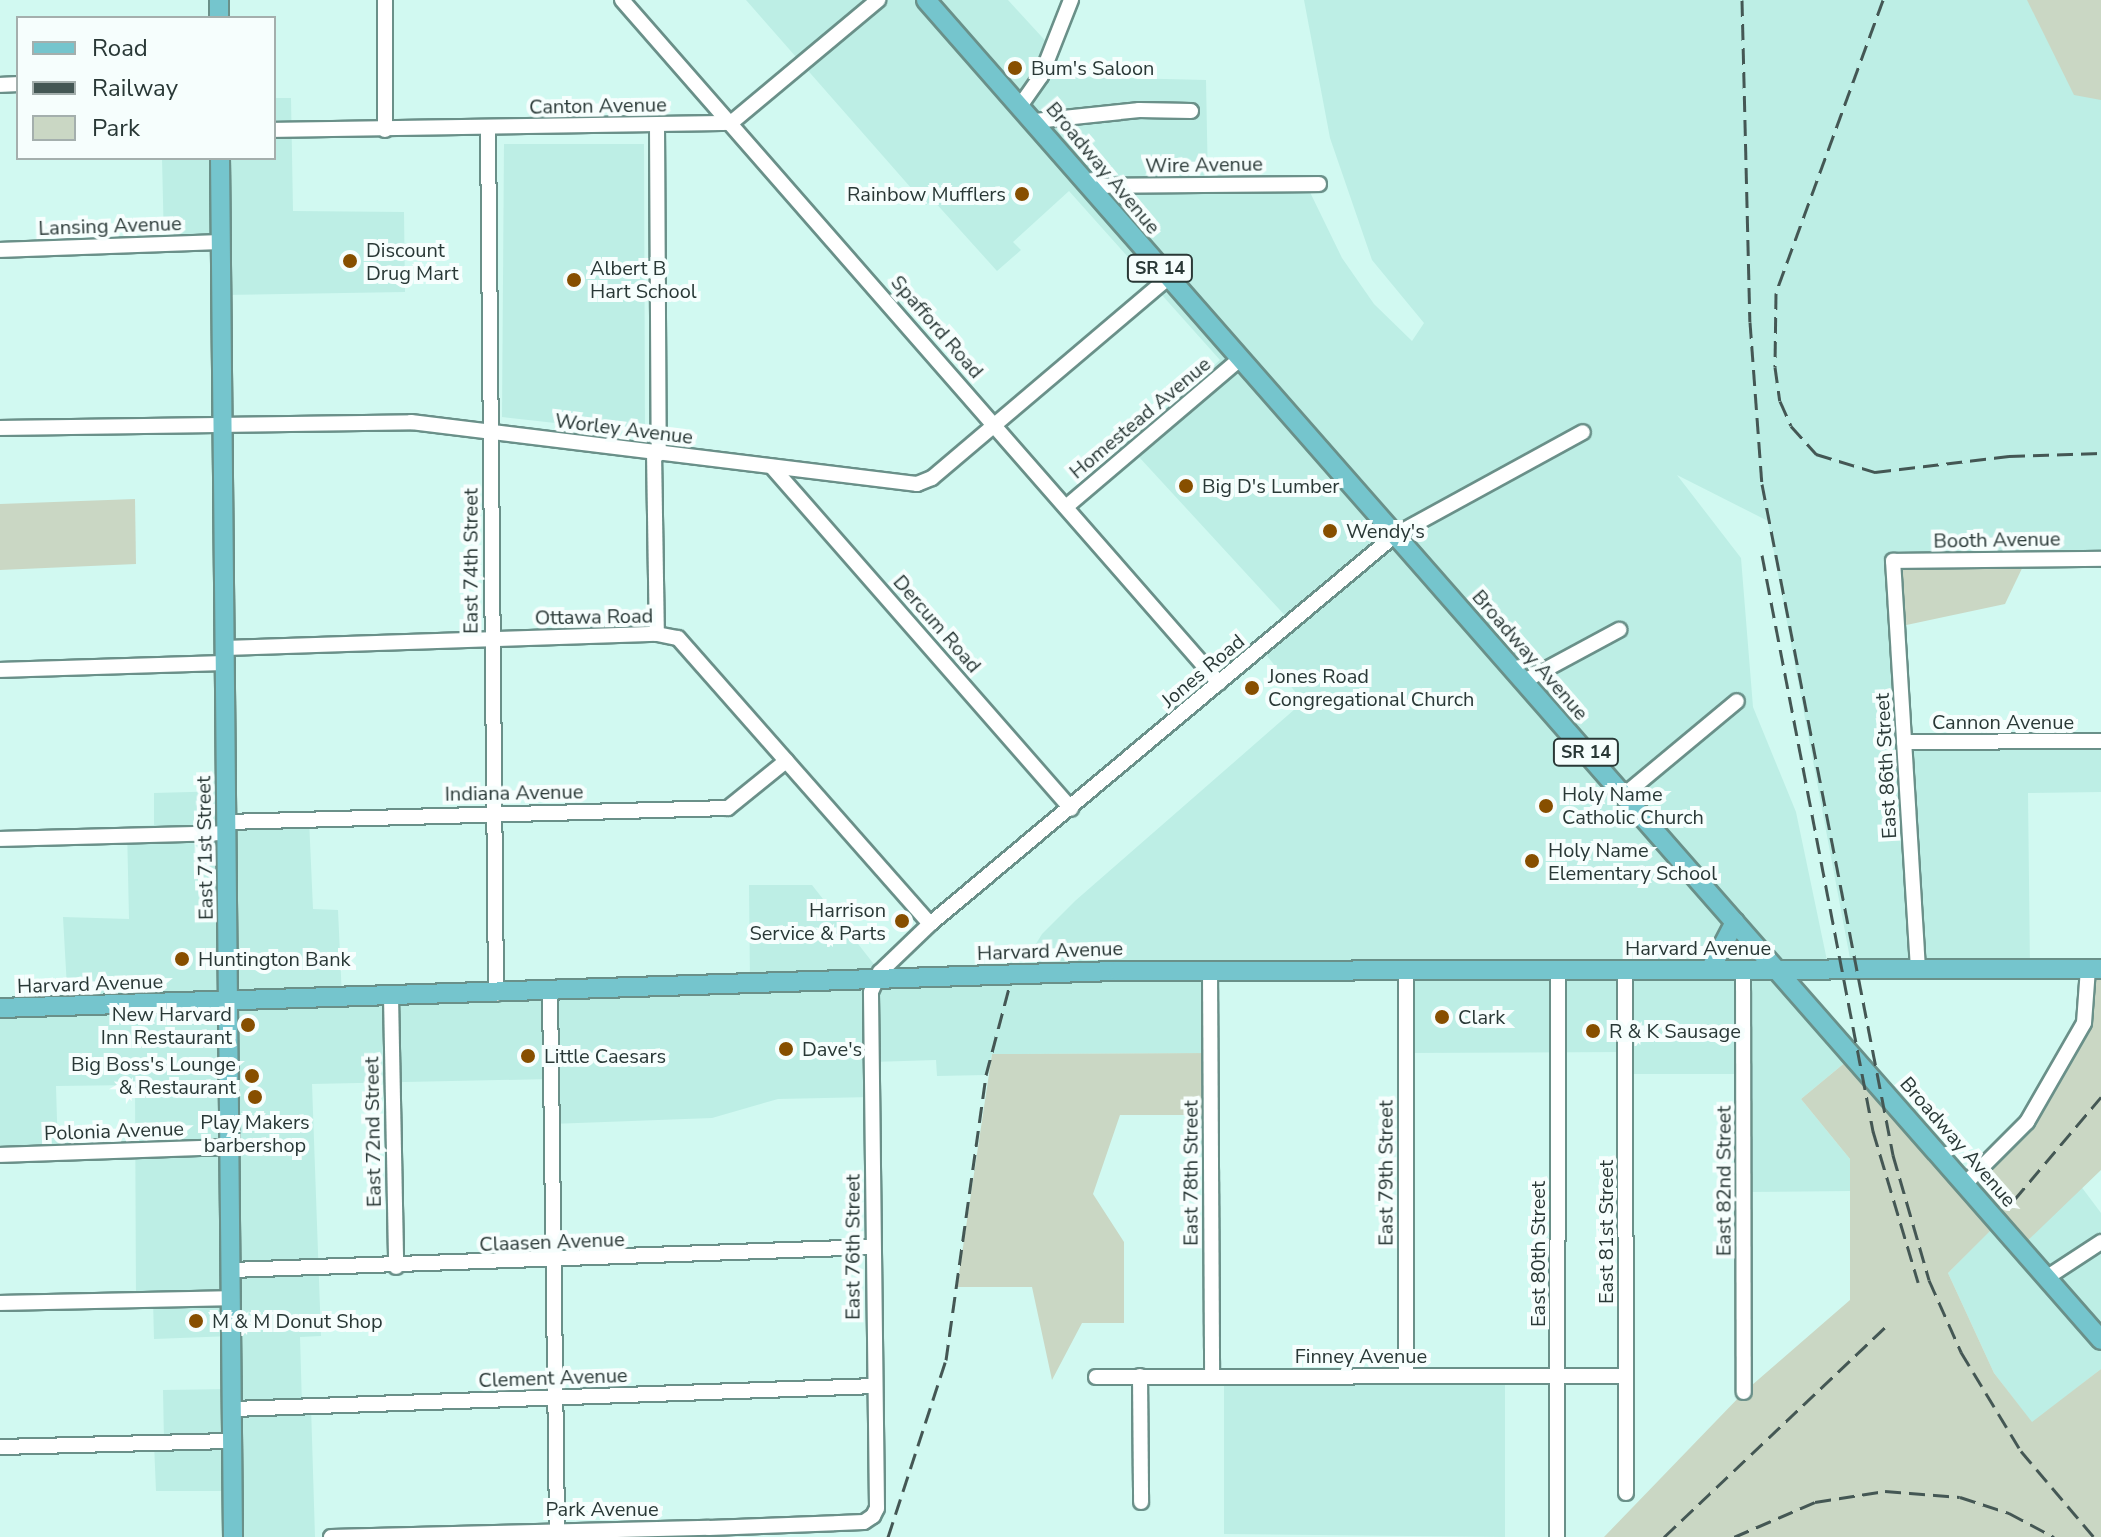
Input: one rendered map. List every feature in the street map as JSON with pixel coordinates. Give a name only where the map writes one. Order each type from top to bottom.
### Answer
[{"type":"main road","name":"Broadway Avenue","points":[[926,0],[1035,121],[1168,278],[1526,680],[1623,796],[2101,1340]]},
{"type":"main road","name":"East 71st Street","points":[[220,160],[233,1537]]},
{"type":"main road","points":[[1710,970],[1735,922]]},
{"type":"main road","name":"Harvard Avenue","points":[[0,1008],[496,994],[876,978],[1210,971],[2094,969]]},
{"type":"street","points":[[385,0],[385,130]]},
{"type":"street","name":"Spafford Road","points":[[622,0],[1219,683]]},
{"type":"street","points":[[731,123],[878,0]]},
{"type":"street","points":[[1020,106],[1041,76],[1071,0]]},
{"type":"street","points":[[1035,121],[1139,110],[1191,111]]},
{"type":"street","name":"Canton Avenue","points":[[276,130],[731,123]]},
{"type":"street","points":[[657,125],[657,634]]},
{"type":"street","name":"East 74th Street","points":[[488,128],[496,994]]},
{"type":"street","name":"Wire Avenue","points":[[1088,186],[1319,184]]},
{"type":"street","name":"Lansing Avenue","points":[[0,250],[221,242]]},
{"type":"street","name":"Worley Avenue","points":[[0,428],[223,421],[411,422],[772,467],[925,482],[1168,278]]},
{"type":"street","name":"Homestead Avenue","points":[[1066,507],[1240,359]]},
{"type":"street","name":"Jones Road","points":[[876,978],[930,924],[1395,535],[1583,432]]},
{"type":"street","name":"Dercum Road","points":[[772,467],[1071,808]]},
{"type":"street","name":"Booth Avenue","points":[[1893,561],[2101,559]]},
{"type":"street","name":"East 86th Street","points":[[1893,561],[1918,969]]},
{"type":"street","points":[[1526,680],[1619,630]]},
{"type":"street","name":"Ottawa Road","points":[[0,670],[492,640],[657,634],[678,638],[930,924]]},
{"type":"street","points":[[1623,796],[1737,701]]},
{"type":"street","name":"Cannon Avenue","points":[[1904,742],[2101,741]]},
{"type":"street","name":"Indiana Avenue","points":[[0,839],[493,812],[728,808],[786,761]]},
{"type":"street","points":[[1965,1184],[2027,1122],[2084,1023],[2094,969]]},
{"type":"street","name":"East 82nd Street","points":[[1743,970],[1744,1392]]},
{"type":"street","name":"East 78th Street","points":[[1210,971],[1212,1376]]},
{"type":"street","name":"East 79th Street","points":[[1406,971],[1406,1376]]},
{"type":"street","name":"East 80th Street","points":[[1557,1537],[1558,971]]},
{"type":"street","name":"East 81st Street","points":[[1625,971],[1626,1493]]},
{"type":"street","name":"East 76th Street","points":[[873,1516],[871,992],[876,978]]},
{"type":"street","points":[[550,991],[552,1262],[556,1398],[565,1533]]},
{"type":"street","name":"East 72nd Street","points":[[391,996],[396,1267]]},
{"type":"street","name":"Polonia Avenue","points":[[0,1155],[229,1147]]},
{"type":"street","points":[[2046,1278],[2101,1242]]},
{"type":"street","name":"Claasen Avenue","points":[[231,1270],[552,1262],[873,1247]]},
{"type":"street","points":[[0,1303],[232,1298]]},
{"type":"street","points":[[1140,1376],[1141,1502]]},
{"type":"street","name":"Finney Avenue","points":[[1096,1377],[1626,1376]]},
{"type":"street","name":"Clement Avenue","points":[[233,1409],[874,1386]]},
{"type":"street","points":[[0,1447],[233,1441]]},
{"type":"street","name":"Park Avenue","points":[[331,1537],[709,1532],[864,1522],[873,1516]]},
{"type":"shaded area","points":[[746,0],[1008,0],[1052,48],[1041,76],[1206,80],[1208,185],[1306,184],[1342,258],[1374,304],[1412,341],[1424,323],[1372,260],[1330,138],[1304,0],[2101,0],[2101,559],[1894,561],[1904,742],[2101,741],[2101,792],[2028,793],[2030,969],[1852,969],[1768,521],[1677,475],[1741,558],[1753,707],[1796,812],[1829,970],[1779,970],[1853,1056],[1801,1099],[1850,1159],[1850,1191],[1744,1192],[1743,1074],[1625,1074],[1624,1052],[1406,1053],[1406,971],[1210,971],[1210,1053],[992,1054],[986,1075],[937,1076],[936,1060],[872,1062],[872,1097],[778,1099],[712,1118],[551,1124],[550,1079],[312,1084],[321,1336],[300,1337],[302,1406],[311,1406],[315,1537],[233,1537],[233,1491],[156,1491],[154,1443],[164,1442],[163,1390],[233,1389],[232,1336],[154,1339],[153,1300],[136,1300],[135,1085],[56,1086],[58,1153],[0,1155],[0,1008],[68,1006],[63,917],[129,919],[127,827],[154,825],[154,793],[227,791],[228,822],[309,819],[313,909],[338,910],[342,998],[750,983],[749,885],[812,885],[880,972],[1012,983],[1042,934],[1075,901],[1303,702],[1261,648],[1291,622],[1139,457],[1134,460],[1123,447],[1220,360],[1069,191],[1013,242],[1021,250],[997,271],[933,200],[926,205]]},
{"type":"shaded area","points":[[276,98],[291,98],[293,211],[404,212],[405,292],[222,295],[221,242],[164,244],[162,160],[276,160]]},
{"type":"shaded area","name":"Albert B Hart School","points":[[504,144],[644,144],[645,433],[502,417]]},
{"type":"shaded area","points":[[2080,1185],[2101,1213],[2101,1369],[2032,1423],[1994,1373],[1948,1273],[1998,1222],[2021,1248]]},
{"type":"shaded area","points":[[1224,1376],[1505,1376],[1505,1537],[1224,1534]]},
{"type":"green space","points":[[2027,0],[2101,0],[2101,100],[2074,95]]},
{"type":"green space","points":[[135,499],[136,564],[0,570],[0,504]]},
{"type":"green space","points":[[2026,560],[2005,604],[1897,627],[1893,561]]},
{"type":"green space","points":[[2088,969],[2101,969],[2101,1170],[2020,1248],[1998,1223],[1948,1273],[1994,1373],[2032,1422],[2101,1369],[2101,1537],[1604,1537],[1744,1392],[1850,1300],[1850,1159],[1801,1099],[1853,1056],[1964,1184],[2027,1122],[2085,1023]]},
{"type":"green space","points":[[1210,1053],[1210,1115],[1120,1115],[1093,1194],[1124,1242],[1124,1323],[1082,1323],[1052,1380],[1032,1287],[957,1287],[992,1054]]},
{"type":"railway","points":[[1742,0],[1750,322],[1762,484],[1893,1155],[1929,1280],[1961,1352],[2021,1451],[2094,1537]]},
{"type":"railway","points":[[1883,0],[1776,293],[1775,367],[1780,401],[1791,426],[1816,454],[1875,472],[2009,456],[2101,453]]},
{"type":"railway","points":[[1762,555],[1873,1131],[1918,1282]]},
{"type":"railway","points":[[888,1537],[946,1360],[986,1075],[1009,988]]},
{"type":"railway","points":[[2014,1200],[2101,1097]]},
{"type":"railway","points":[[1664,1537],[1886,1326]]},
{"type":"railway","points":[[1734,1537],[1815,1502],[1885,1491],[1960,1497],[2009,1513],[2054,1537]]},
{"type":"place","name":"Bum's Saloon","points":[[1015,68]]},
{"type":"place","name":"Rainbow Mufflers","points":[[1022,194]]},
{"type":"place","name":"Discount Drug Mart","points":[[350,261]]},
{"type":"place","name":"Albert B Hart School","points":[[574,280]]},
{"type":"place","name":"Big D's Lumber","points":[[1186,486]]},
{"type":"place","name":"Wendy's","points":[[1330,531]]},
{"type":"place","name":"Jones Road Congregational Church","points":[[1252,688]]},
{"type":"place","name":"Holy Name Catholic Church","points":[[1546,806]]},
{"type":"place","name":"Holy Name Elementary School","points":[[1532,861]]},
{"type":"place","name":"Harrison Service & Parts","points":[[902,921]]},
{"type":"place","name":"Huntington Bank","points":[[182,959]]},
{"type":"place","name":"Clark","points":[[1442,1017]]},
{"type":"place","name":"New Harvard Inn Restaurant","points":[[248,1025]]},
{"type":"place","name":"R & K Sausage","points":[[1593,1031]]},
{"type":"place","name":"Dave's","points":[[786,1049]]},
{"type":"place","name":"Little Caesars","points":[[528,1056]]},
{"type":"place","name":"Big Boss's Lounge & Restaurant","points":[[252,1076]]},
{"type":"place","name":"Play Makers barbershop","points":[[255,1097]]},
{"type":"place","name":"M & M Donut Shop","points":[[196,1321]]}]
